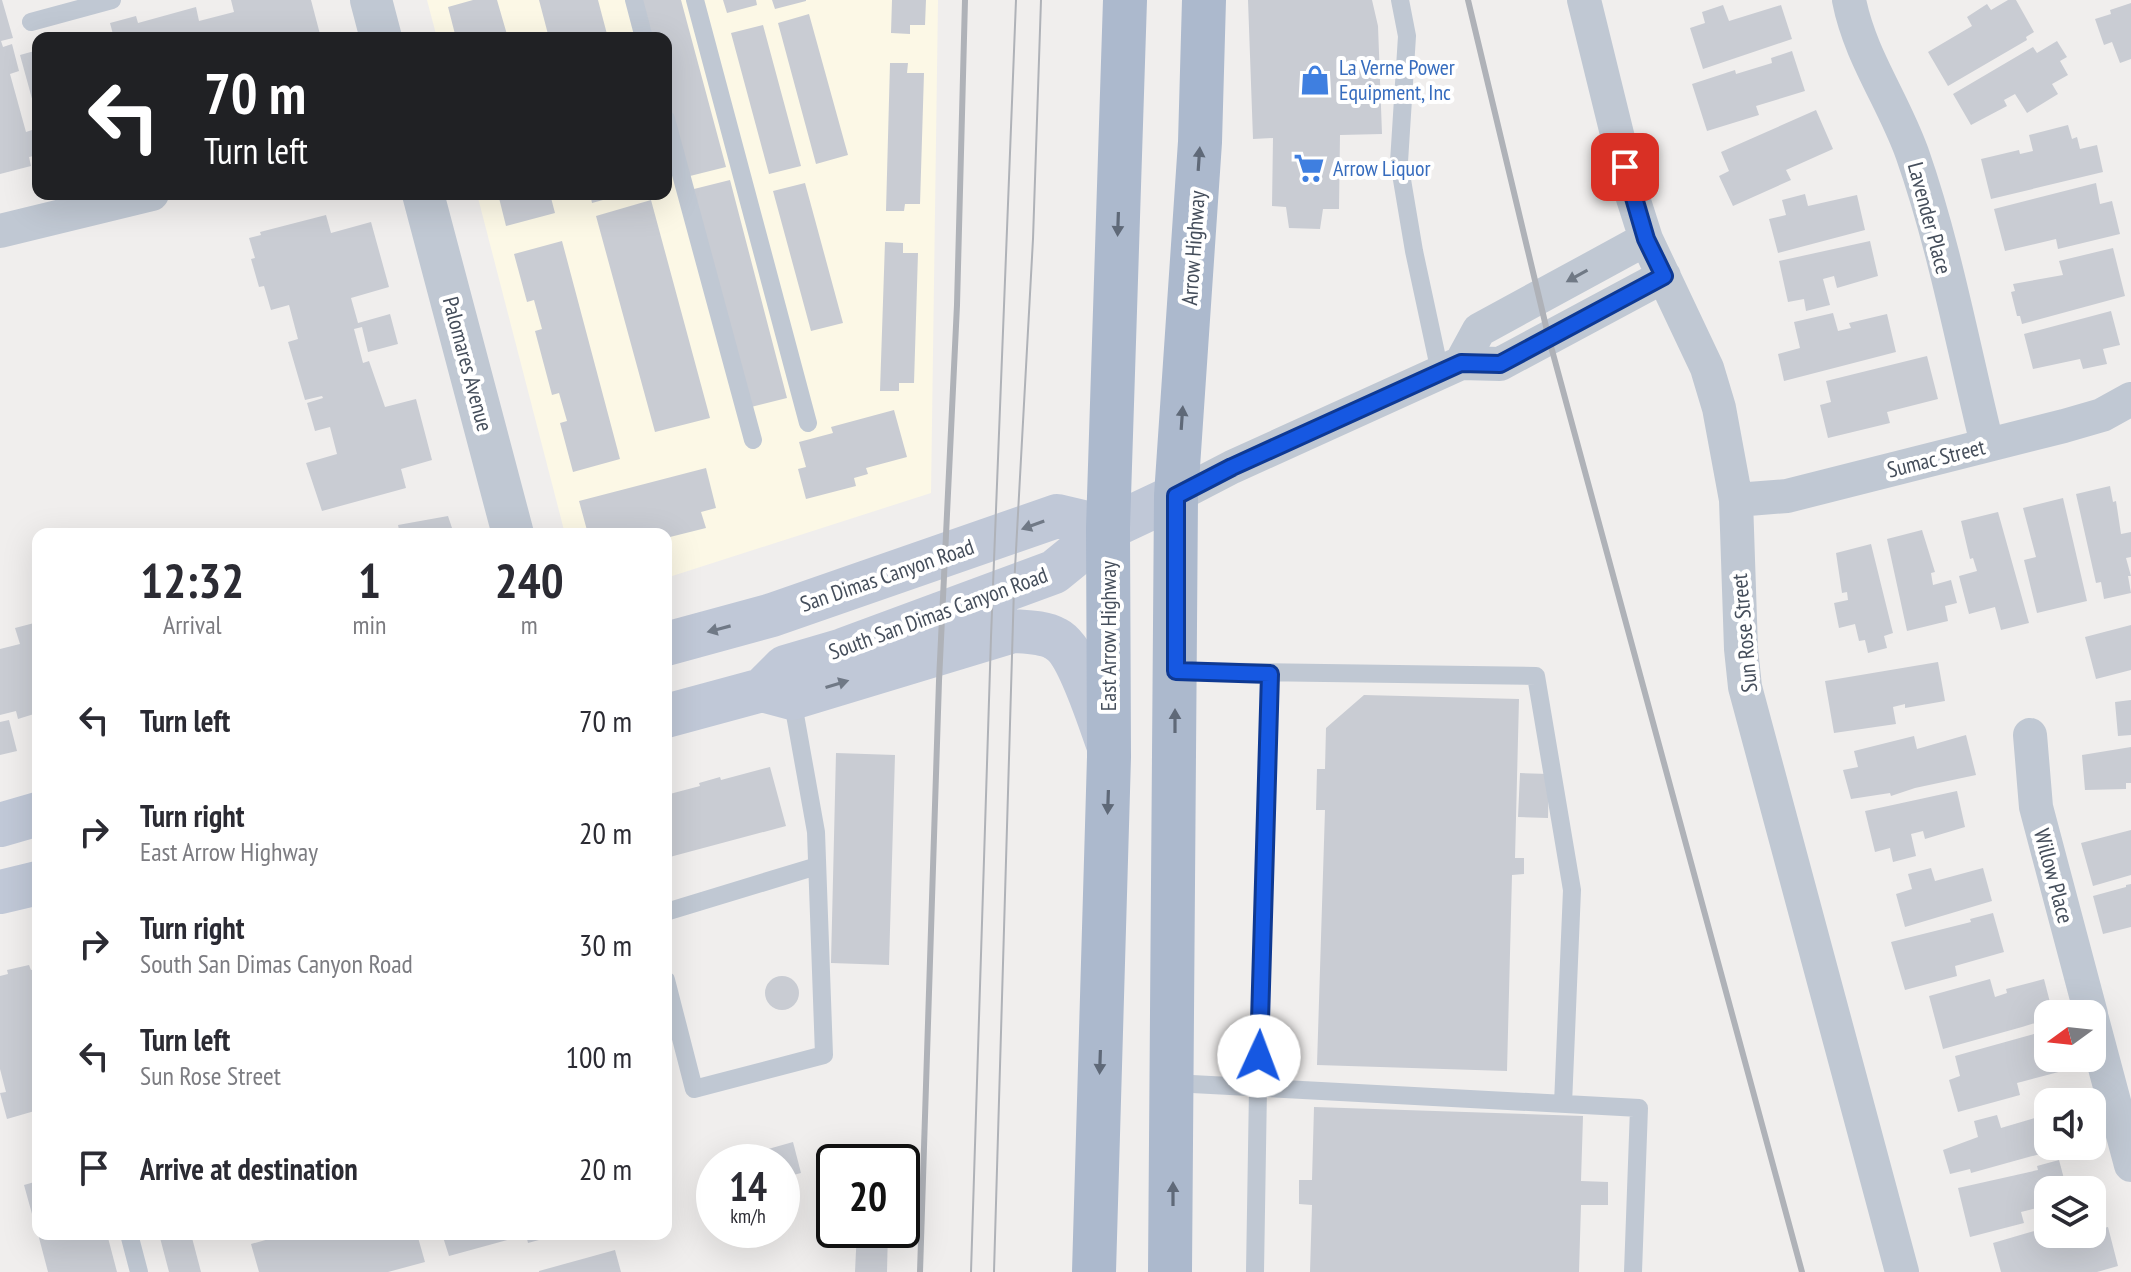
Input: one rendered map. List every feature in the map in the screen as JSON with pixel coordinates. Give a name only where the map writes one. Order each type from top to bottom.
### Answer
[{"type":"main road","name":"East Arrow Highway","points":[[1094,1272],[1109,745],[1108,528],[1125,0]]},
{"type":"main road","name":"Arrow Highway","points":[[1176,496],[1200,142],[1204,0]]},
{"type":"main road","name":"South San Dimas Canyon Road","points":[[672,715],[777,694],[785,667],[843,650],[1054,572],[1108,528],[1176,496]]},
{"type":"main road","points":[[1170,1272],[1176,496]]},
{"type":"main road","name":"San Dimas Canyon Road","points":[[672,642],[772,615],[1057,516],[1108,528]]},
{"type":"main road","points":[[777,694],[1013,631],[1039,633],[1056,638],[1071,651],[1109,745]]},
{"type":"main road","points":[[0,825],[32,816]]},
{"type":"street","points":[[371,0],[379,32]]},
{"type":"street","name":"Sun Rose Street","points":[[1584,0],[1632,195],[1646,239],[1707,368],[1719,408],[1736,500],[1745,687],[1902,1272]]},
{"type":"street","name":"Lavender Place","points":[[1849,0],[1869,63],[1910,148],[1928,199],[1987,444]]},
{"type":"street","points":[[0,231],[127,200]]},
{"type":"street","name":"Palomares Avenue","points":[[425,200],[511,528]]},
{"type":"street","points":[[1450,367],[1479,330],[1646,239]]},
{"type":"street","name":"South San Dimas Canyon Road","points":[[1176,496],[1450,367],[1500,364],[1664,276]]},
{"type":"street","name":"Sumac Street","points":[[1736,500],[1787,496],[2102,415],[2131,399]]},
{"type":"street","name":"Willow Place","points":[[2030,735],[2036,807],[2087,1000]]},
{"type":"street","name":"Willow Place","points":[[2106,1072],[2131,1165]]},
{"type":"lane","points":[[31,22],[112,0]]},
{"type":"lane","points":[[634,0],[642,32]]},
{"type":"lane","points":[[695,0],[808,423]]},
{"type":"lane","points":[[1400,0],[1407,36],[1399,162],[1414,251],[1450,367]]},
{"type":"lane","points":[[672,141],[753,440]]},
{"type":"lane","points":[[1176,671],[1536,676],[1572,890],[1563,1104]]},
{"type":"lane","points":[[1255,1272],[1270,674]]},
{"type":"lane","points":[[672,1003],[694,1089],[824,1055],[816,832],[777,694]]},
{"type":"lane","points":[[672,910],[817,866]]},
{"type":"lane","points":[[1173,1083],[1639,1108],[1633,1272]]},
{"type":"lane","points":[[131,1240],[139,1272]]},
{"type":"shaded area","points":[[427,0],[938,0],[931,493],[672,576],[672,528],[563,528],[479,200],[672,200],[672,32],[435,32]]},
{"type":"building","points":[[0,0],[2,0],[13,38],[1,41],[3,47],[12,44],[19,71],[10,74],[26,132],[32,130],[32,156],[29,157],[31,166],[0,174]]},
{"type":"building","points":[[231,0],[311,0],[319,32],[112,32],[110,23],[136,16],[138,23],[196,7],[199,21],[234,12]]},
{"type":"building","points":[[473,0],[497,0],[506,32],[454,32],[448,7]]},
{"type":"building","points":[[539,0],[598,0],[606,32],[547,32]]},
{"type":"building","points":[[639,0],[681,0],[726,167],[686,177],[672,124],[672,32],[647,32]]},
{"type":"building","points":[[723,0],[756,0],[757,5],[727,13]]},
{"type":"building","points":[[772,0],[806,0],[806,1],[775,9]]},
{"type":"building","points":[[892,0],[926,0],[925,25],[910,25],[910,34],[891,33]]},
{"type":"building","name":"La Verne Power Equipment, Inc","points":[[1248,0],[1372,0],[1378,26],[1382,134],[1340,135],[1339,209],[1323,209],[1320,229],[1289,228],[1286,207],[1272,206],[1273,138],[1253,139]]},
{"type":"building","points":[[2008,0],[2016,0],[2034,32],[2026,37],[2027,40],[1948,86],[1928,52],[1972,26],[1967,17],[1987,4],[1991,10]]},
{"type":"building","points":[[2131,3],[2131,59],[2120,63],[2112,42],[2104,45],[2095,19]]},
{"type":"building","points":[[1723,5],[1729,21],[1781,5],[1792,39],[1703,69],[1690,28],[1705,23],[1702,12]]},
{"type":"building","points":[[809,14],[848,155],[816,164],[778,23]]},
{"type":"building","points":[[763,25],[801,166],[769,174],[731,33]]},
{"type":"building","points":[[2057,41],[2067,57],[2060,61],[2068,75],[2052,84],[2058,94],[2027,113],[2015,94],[2004,100],[2007,106],[1971,125],[1953,94],[2033,47],[2037,53]]},
{"type":"building","points":[[1792,51],[1805,91],[1756,106],[1759,115],[1707,131],[1692,84],[1735,70],[1736,74],[1772,63],[1771,58]]},
{"type":"building","points":[[32,52],[32,99],[20,55]]},
{"type":"building","points":[[890,63],[908,63],[907,73],[924,73],[920,204],[905,204],[904,211],[886,211]]},
{"type":"building","points":[[1816,110],[1833,149],[1786,170],[1791,180],[1733,206],[1719,176],[1729,171],[1721,152]]},
{"type":"building","points":[[2068,125],[2072,139],[2077,137],[2080,149],[2097,145],[2103,172],[1991,199],[1981,159],[2019,150],[2020,154],[2033,151],[2029,135]]},
{"type":"building","points":[[730,180],[787,398],[747,408],[690,190]]},
{"type":"building","points":[[805,183],[843,323],[811,331],[773,191]]},
{"type":"building","points":[[2096,183],[2100,204],[2112,201],[2120,234],[2058,249],[2056,239],[2005,251],[1994,209]]},
{"type":"building","points":[[1805,194],[1808,206],[1857,195],[1865,230],[1778,253],[1769,219],[1786,215],[1782,200]]},
{"type":"building","points":[[500,200],[552,200],[555,213],[506,226]]},
{"type":"building","points":[[651,200],[710,418],[655,432],[596,216]]},
{"type":"building","points":[[326,215],[331,233],[371,222],[389,287],[351,298],[358,323],[390,314],[398,344],[368,352],[362,327],[354,329],[363,363],[369,361],[385,407],[416,399],[432,460],[401,469],[406,488],[322,511],[306,463],[337,454],[330,427],[315,431],[307,403],[323,398],[305,400],[288,342],[298,339],[289,305],[271,310],[264,286],[259,287],[249,238],[261,235],[260,232]]},
{"type":"building","points":[[562,241],[620,459],[573,472],[560,423],[567,421],[559,393],[552,395],[535,331],[542,329],[534,300],[527,302],[514,254]]},
{"type":"building","points":[[1870,241],[1878,276],[1837,288],[1834,276],[1823,279],[1830,305],[1806,311],[1804,299],[1788,302],[1779,261]]},
{"type":"building","points":[[885,242],[903,243],[903,253],[918,253],[914,383],[899,383],[899,391],[880,391]]},
{"type":"building","points":[[2113,248],[2125,296],[2022,324],[2011,292],[2015,291],[2013,284],[2063,275],[2059,261]]},
{"type":"building","points":[[2111,311],[2120,345],[2103,349],[2107,364],[2083,369],[2080,359],[2033,369],[2024,334]]},
{"type":"building","points":[[1833,313],[1838,331],[1851,328],[1849,323],[1887,314],[1896,352],[1784,381],[1778,354],[1800,348],[1794,322]]},
{"type":"building","points":[[1927,356],[1938,399],[1887,412],[1890,423],[1828,438],[1820,405],[1831,402],[1826,381]]},
{"type":"building","points":[[894,410],[907,457],[866,468],[868,474],[854,478],[856,486],[806,499],[798,469],[806,467],[799,442],[833,433],[831,427]]},
{"type":"building","points":[[706,468],[716,508],[701,512],[706,528],[672,536],[672,528],[586,528],[579,501]]},
{"type":"building","points":[[2110,486],[2113,502],[2116,501],[2121,534],[2131,532],[2131,557],[2126,558],[2131,576],[2128,576],[2131,593],[2104,599],[2101,582],[2096,583],[2076,494]]},
{"type":"building","points":[[2063,498],[2087,601],[2037,613],[2024,560],[2036,557],[2023,508]]},
{"type":"building","points":[[1998,512],[2029,623],[2001,630],[1995,607],[1969,614],[1959,576],[1977,571],[1973,558],[1970,559],[1961,521]]},
{"type":"building","points":[[448,516],[452,528],[399,528],[398,525]]},
{"type":"building","points":[[1922,530],[1935,572],[1931,573],[1933,585],[1951,580],[1957,603],[1945,606],[1948,621],[1907,631],[1887,539]]},
{"type":"building","points":[[1871,544],[1893,633],[1884,636],[1887,648],[1868,653],[1865,640],[1859,641],[1855,624],[1839,628],[1834,603],[1848,600],[1847,592],[1842,593],[1836,553]]},
{"type":"building","points":[[32,624],[32,715],[18,719],[16,711],[0,715],[0,649],[20,644],[15,628]]},
{"type":"building","points":[[2131,625],[2131,670],[2096,679],[2085,637]]},
{"type":"building","points":[[1938,662],[1945,701],[1893,707],[1896,724],[1834,733],[1825,681]]},
{"type":"building","points":[[1364,695],[1519,699],[1515,858],[1524,858],[1524,874],[1512,875],[1507,1071],[1317,1065],[1325,810],[1316,810],[1317,769],[1325,769],[1326,728]]},
{"type":"building","points":[[2131,700],[2131,735],[2118,736],[2115,702]]},
{"type":"building","points":[[9,720],[17,751],[0,755],[0,722]]},
{"type":"building","points":[[1966,735],[1976,775],[1891,796],[1890,793],[1851,799],[1843,770],[1858,767],[1854,751],[1914,736],[1917,749]]},
{"type":"building","points":[[2131,747],[2131,783],[2126,783],[2126,789],[2085,790],[2082,755]]},
{"type":"building","points":[[836,753],[895,755],[889,965],[831,963]]},
{"type":"building","points":[[770,767],[786,826],[672,856],[672,793],[720,777],[721,780]]},
{"type":"building","points":[[1520,773],[1549,774],[1548,818],[1518,817]]},
{"type":"building","points":[[1957,791],[1965,827],[1925,839],[1923,831],[1911,834],[1916,856],[1893,862],[1890,848],[1875,852],[1865,811]]},
{"type":"building","points":[[2131,830],[2131,875],[2093,886],[2081,843]]},
{"type":"building","points":[[1931,868],[1935,881],[1983,868],[1992,901],[1905,927],[1896,894],[1912,889],[1908,874]]},
{"type":"building","points":[[2131,884],[2131,927],[2103,934],[2093,896]]},
{"type":"building","points":[[1993,913],[2004,952],[1955,966],[1957,976],[1905,990],[1891,942],[1971,922],[1970,919]]},
{"type":"building","points":[[29,965],[32,970],[32,1112],[7,1119],[0,1093],[6,1092],[0,1069],[0,976],[8,974],[7,970]]},
{"type":"building","points":[[782,976],[794,981],[799,993],[794,1005],[782,1010],[770,1005],[765,993],[770,981]]},
{"type":"building","points":[[1990,979],[1995,997],[2007,993],[2006,989],[2044,979],[2049,1000],[2034,1000],[2034,1023],[1943,1049],[1929,996]]},
{"type":"building","points":[[2034,1034],[2034,1072],[2058,1072],[2017,1083],[2020,1095],[1958,1112],[1949,1080],[1960,1076],[1955,1056]]},
{"type":"building","points":[[1314,1107],[1583,1116],[1581,1181],[1608,1182],[1608,1205],[1581,1205],[1579,1272],[1310,1272],[1312,1205],[1299,1204],[1299,1180],[1312,1180]]},
{"type":"building","points":[[1997,1115],[2001,1128],[2034,1118],[2034,1156],[1971,1173],[1970,1169],[1950,1174],[1943,1150],[1978,1137],[1974,1121]]},
{"type":"building","points":[[2059,1160],[2063,1176],[2034,1176],[2034,1209],[2021,1212],[2024,1223],[1970,1237],[1958,1188],[2038,1170],[2037,1166]]},
{"type":"building","points":[[32,1183],[32,1214],[24,1185]]},
{"type":"building","points":[[2108,1227],[2118,1266],[2097,1272],[2001,1272],[1993,1243],[2034,1231],[2034,1248],[2106,1248]]},
{"type":"building","points":[[40,1240],[109,1240],[117,1272],[48,1272]]},
{"type":"building","points":[[161,1240],[193,1240],[201,1272],[169,1272]]},
{"type":"building","points":[[265,1240],[419,1240],[425,1262],[388,1272],[259,1272],[251,1244]]},
{"type":"building","points":[[444,1240],[508,1240],[449,1256]]},
{"type":"building","points":[[856,1248],[888,1248],[887,1272],[855,1272]]},
{"type":"building","points":[[615,1250],[621,1272],[539,1272],[539,1271]]},
{"type":"tram line","points":[[971,1272],[991,637],[1016,0]]},
{"type":"tram line","points":[[994,1272],[1014,587],[1033,239],[1041,0]]},
{"type":"railway","points":[[920,1272],[939,681],[957,305],[965,0]]},
{"type":"railway","points":[[1468,0],[1549,339],[1802,1272]]},
{"type":"place","name":"La Verne Power Equipment, Inc","points":[[1315,80]]},
{"type":"place","name":"Arrow Liquor","points":[[1309,168]]},
{"type":"route","points":[[1259,1056],[1270,674],[1176,671],[1176,496],[1232,467],[1461,363],[1500,364],[1664,276],[1646,239],[1625,167]]}]
